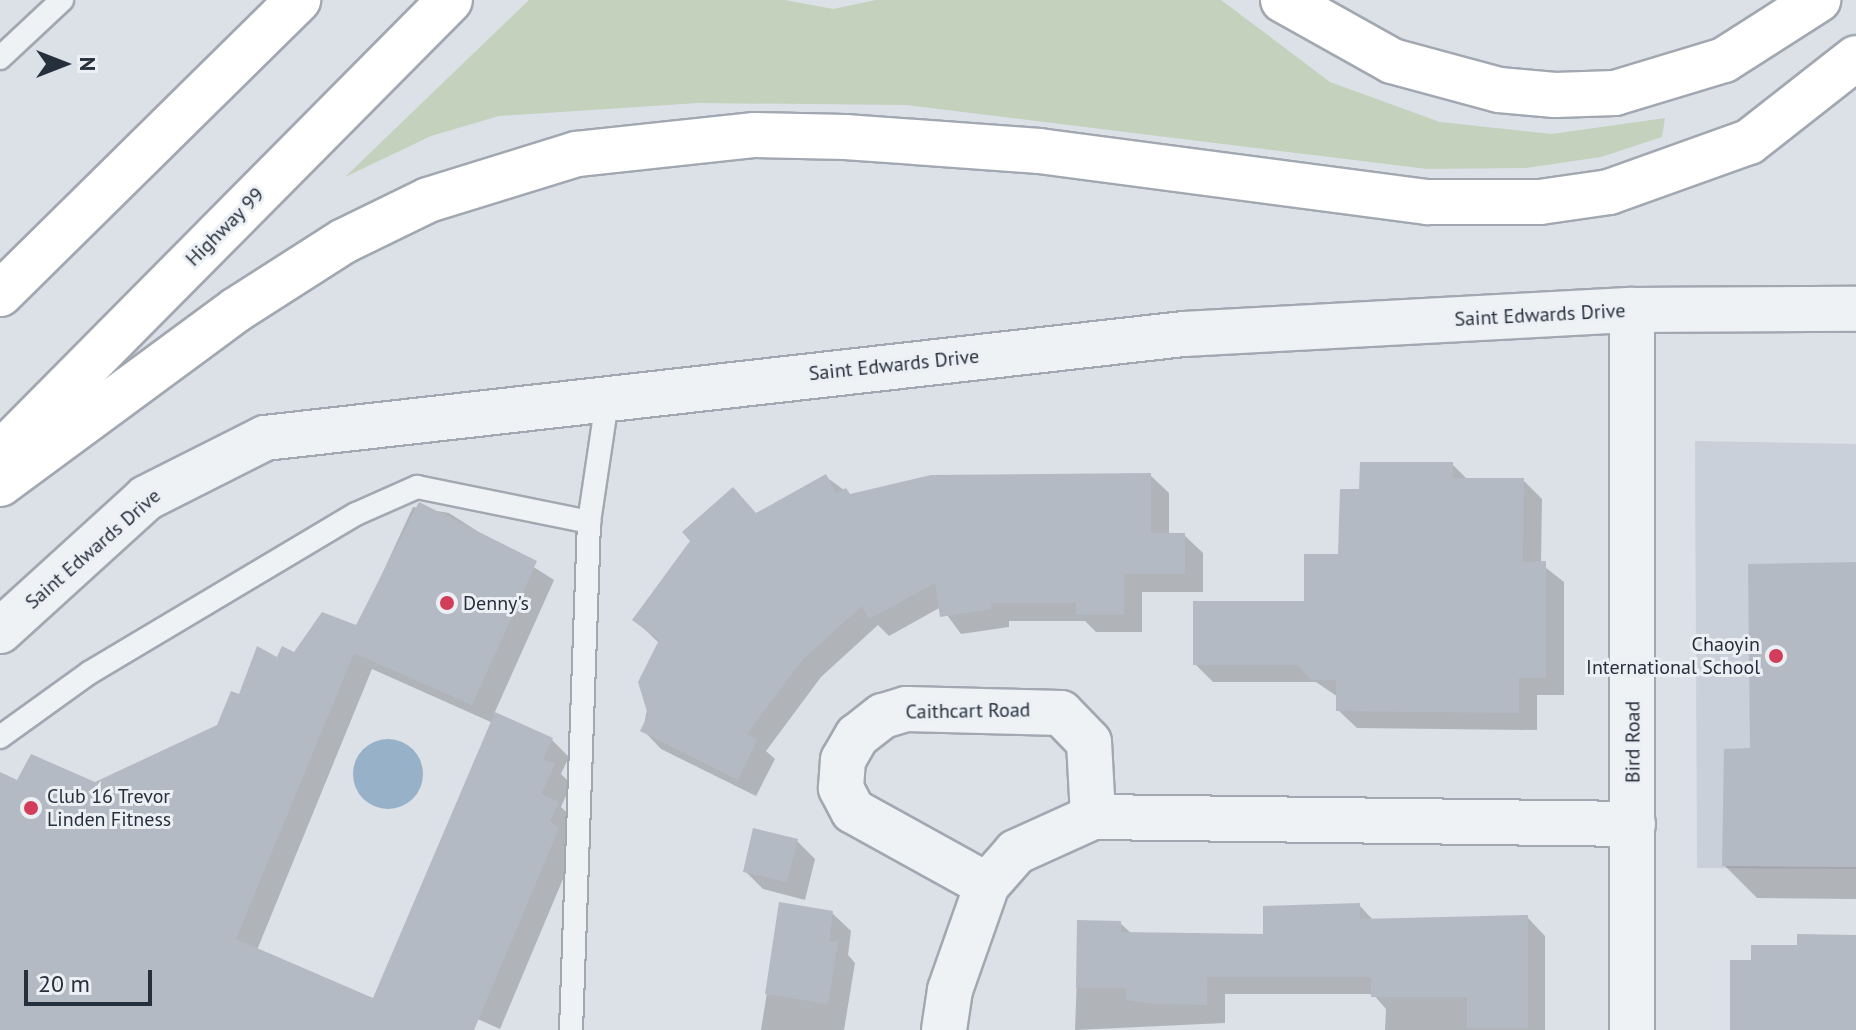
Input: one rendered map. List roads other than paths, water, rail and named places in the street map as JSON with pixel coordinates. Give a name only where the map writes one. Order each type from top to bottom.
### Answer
[{"type":"highway","points":[[0,294],[298,0]]},
{"type":"highway","name":"Highway 99","points":[[0,454],[450,0]]},
{"type":"highway","points":[[1283,0],[1392,61],[1499,90],[1555,95],[1615,93],[1724,60],[1818,0]]},
{"type":"highway","points":[[0,484],[236,310],[344,241],[491,176],[577,154],[755,135],[845,137],[1039,151],[1428,202],[1540,202],[1624,188],[1749,142],[1856,58]]},
{"type":"street","name":"Saint Edwards Drive","points":[[0,631],[146,498],[265,438],[608,395],[1184,334],[1632,310],[1856,309]]},
{"type":"street","name":"Bird Road","points":[[1632,310],[1632,1030]]},
{"type":"street","name":"Caithcart Road","points":[[987,885],[853,811],[841,788],[843,760],[857,736],[883,716],[906,709],[1061,713],[1089,742],[1093,817]]},
{"type":"street","points":[[944,1030],[950,990],[987,885],[1016,852],[1093,817],[1633,824]]},
{"type":"lane","points":[[0,58],[62,0]]},
{"type":"lane","points":[[571,1030],[589,522],[608,395]]},
{"type":"lane","points":[[0,737],[89,673],[356,514],[417,487],[589,522]]},
{"type":"water","points":[[388,739],[413,749],[423,774],[413,799],[388,809],[363,799],[353,774],[363,749]]},
{"type":"place","name":"Denny's","points":[[447,603]]},
{"type":"place","name":"Chaoyin International School","points":[[1776,656]]},
{"type":"place","name":"Club 16 Trevor Linden Fitness","points":[[31,808]]}]
